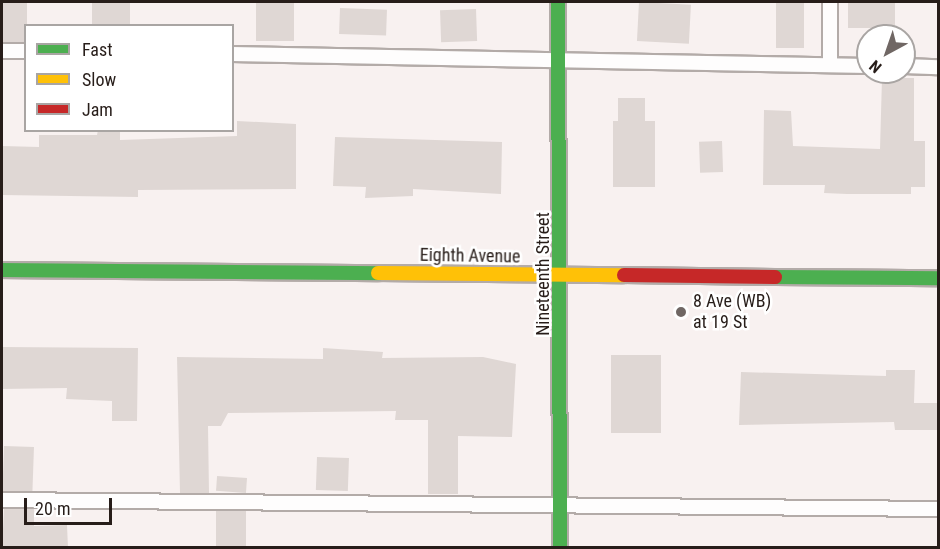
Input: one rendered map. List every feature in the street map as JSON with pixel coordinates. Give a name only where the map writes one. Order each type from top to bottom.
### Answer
[{"type":"street","name":"Nineteenth Street","points":[[558,2],[562,275],[560,548]]},
{"type":"street","name":"Eighth Avenue","points":[[2,270],[939,278]]},
{"type":"lane","points":[[830,2],[830,65]]},
{"type":"lane","points":[[2,51],[24,51]]},
{"type":"lane","points":[[234,54],[558,62],[856,66]]},
{"type":"lane","points":[[916,66],[939,67]]},
{"type":"lane","points":[[2,500],[939,509]]},
{"type":"building","points":[[2,2],[27,2],[24,42],[2,42]]},
{"type":"building","points":[[92,2],[130,2],[130,24],[92,24]]},
{"type":"building","points":[[256,2],[294,2],[294,41],[256,41]]},
{"type":"building","points":[[639,2],[691,5],[689,44],[637,41]]},
{"type":"building","points":[[776,2],[804,2],[804,48],[776,48]]},
{"type":"building","points":[[848,2],[895,2],[895,24],[856,24],[856,28],[848,28]]},
{"type":"building","points":[[340,8],[387,10],[386,36],[339,34]]},
{"type":"building","points":[[476,9],[477,41],[441,42],[440,10]]},
{"type":"building","points":[[882,84],[914,84],[914,141],[925,141],[925,187],[911,187],[911,194],[847,194],[824,193],[825,185],[763,185],[764,110],[791,111],[793,146],[880,149]]},
{"type":"building","points":[[618,98],[645,98],[645,121],[655,121],[655,187],[613,187],[613,121],[618,121]]},
{"type":"building","points":[[237,121],[296,124],[296,189],[138,190],[138,197],[2,195],[2,146],[39,147],[39,135],[97,135],[98,132],[120,132],[120,140],[237,136]]},
{"type":"building","points":[[335,137],[502,142],[501,194],[413,189],[413,196],[365,198],[366,187],[333,186]]},
{"type":"building","points":[[722,141],[723,172],[700,173],[699,142]]},
{"type":"building","points":[[2,347],[138,348],[137,421],[112,421],[112,401],[66,399],[67,388],[2,389]]},
{"type":"building","points":[[323,348],[383,352],[382,358],[483,357],[516,364],[512,437],[458,436],[458,494],[428,494],[428,420],[395,420],[396,411],[228,413],[221,426],[208,426],[209,493],[180,493],[177,357],[323,359]]},
{"type":"building","points":[[611,355],[661,355],[661,433],[611,433]]},
{"type":"building","points":[[886,370],[915,370],[914,403],[939,403],[939,430],[895,430],[894,422],[739,425],[741,372],[886,376]]},
{"type":"building","points":[[4,446],[34,447],[32,492],[2,491]]},
{"type":"building","points":[[317,457],[349,458],[348,491],[316,490]]},
{"type":"building","points":[[217,476],[247,478],[246,493],[216,491]]},
{"type":"building","points":[[4,509],[34,509],[34,526],[67,525],[68,548],[2,548]]},
{"type":"building","points":[[216,511],[246,511],[246,548],[216,548]]},
{"type":"traffic: fast","points":[[558,2],[560,548]]},
{"type":"traffic: fast","points":[[2,270],[378,273]]},
{"type":"traffic: fast","points":[[775,277],[938,278]]},
{"type":"traffic: slow","points":[[378,273],[624,275]]},
{"type":"traffic: jam","points":[[624,275],[775,277]]},
{"type":"place","name":"8 Ave (WB) at 19 St","points":[[681,312]]}]
